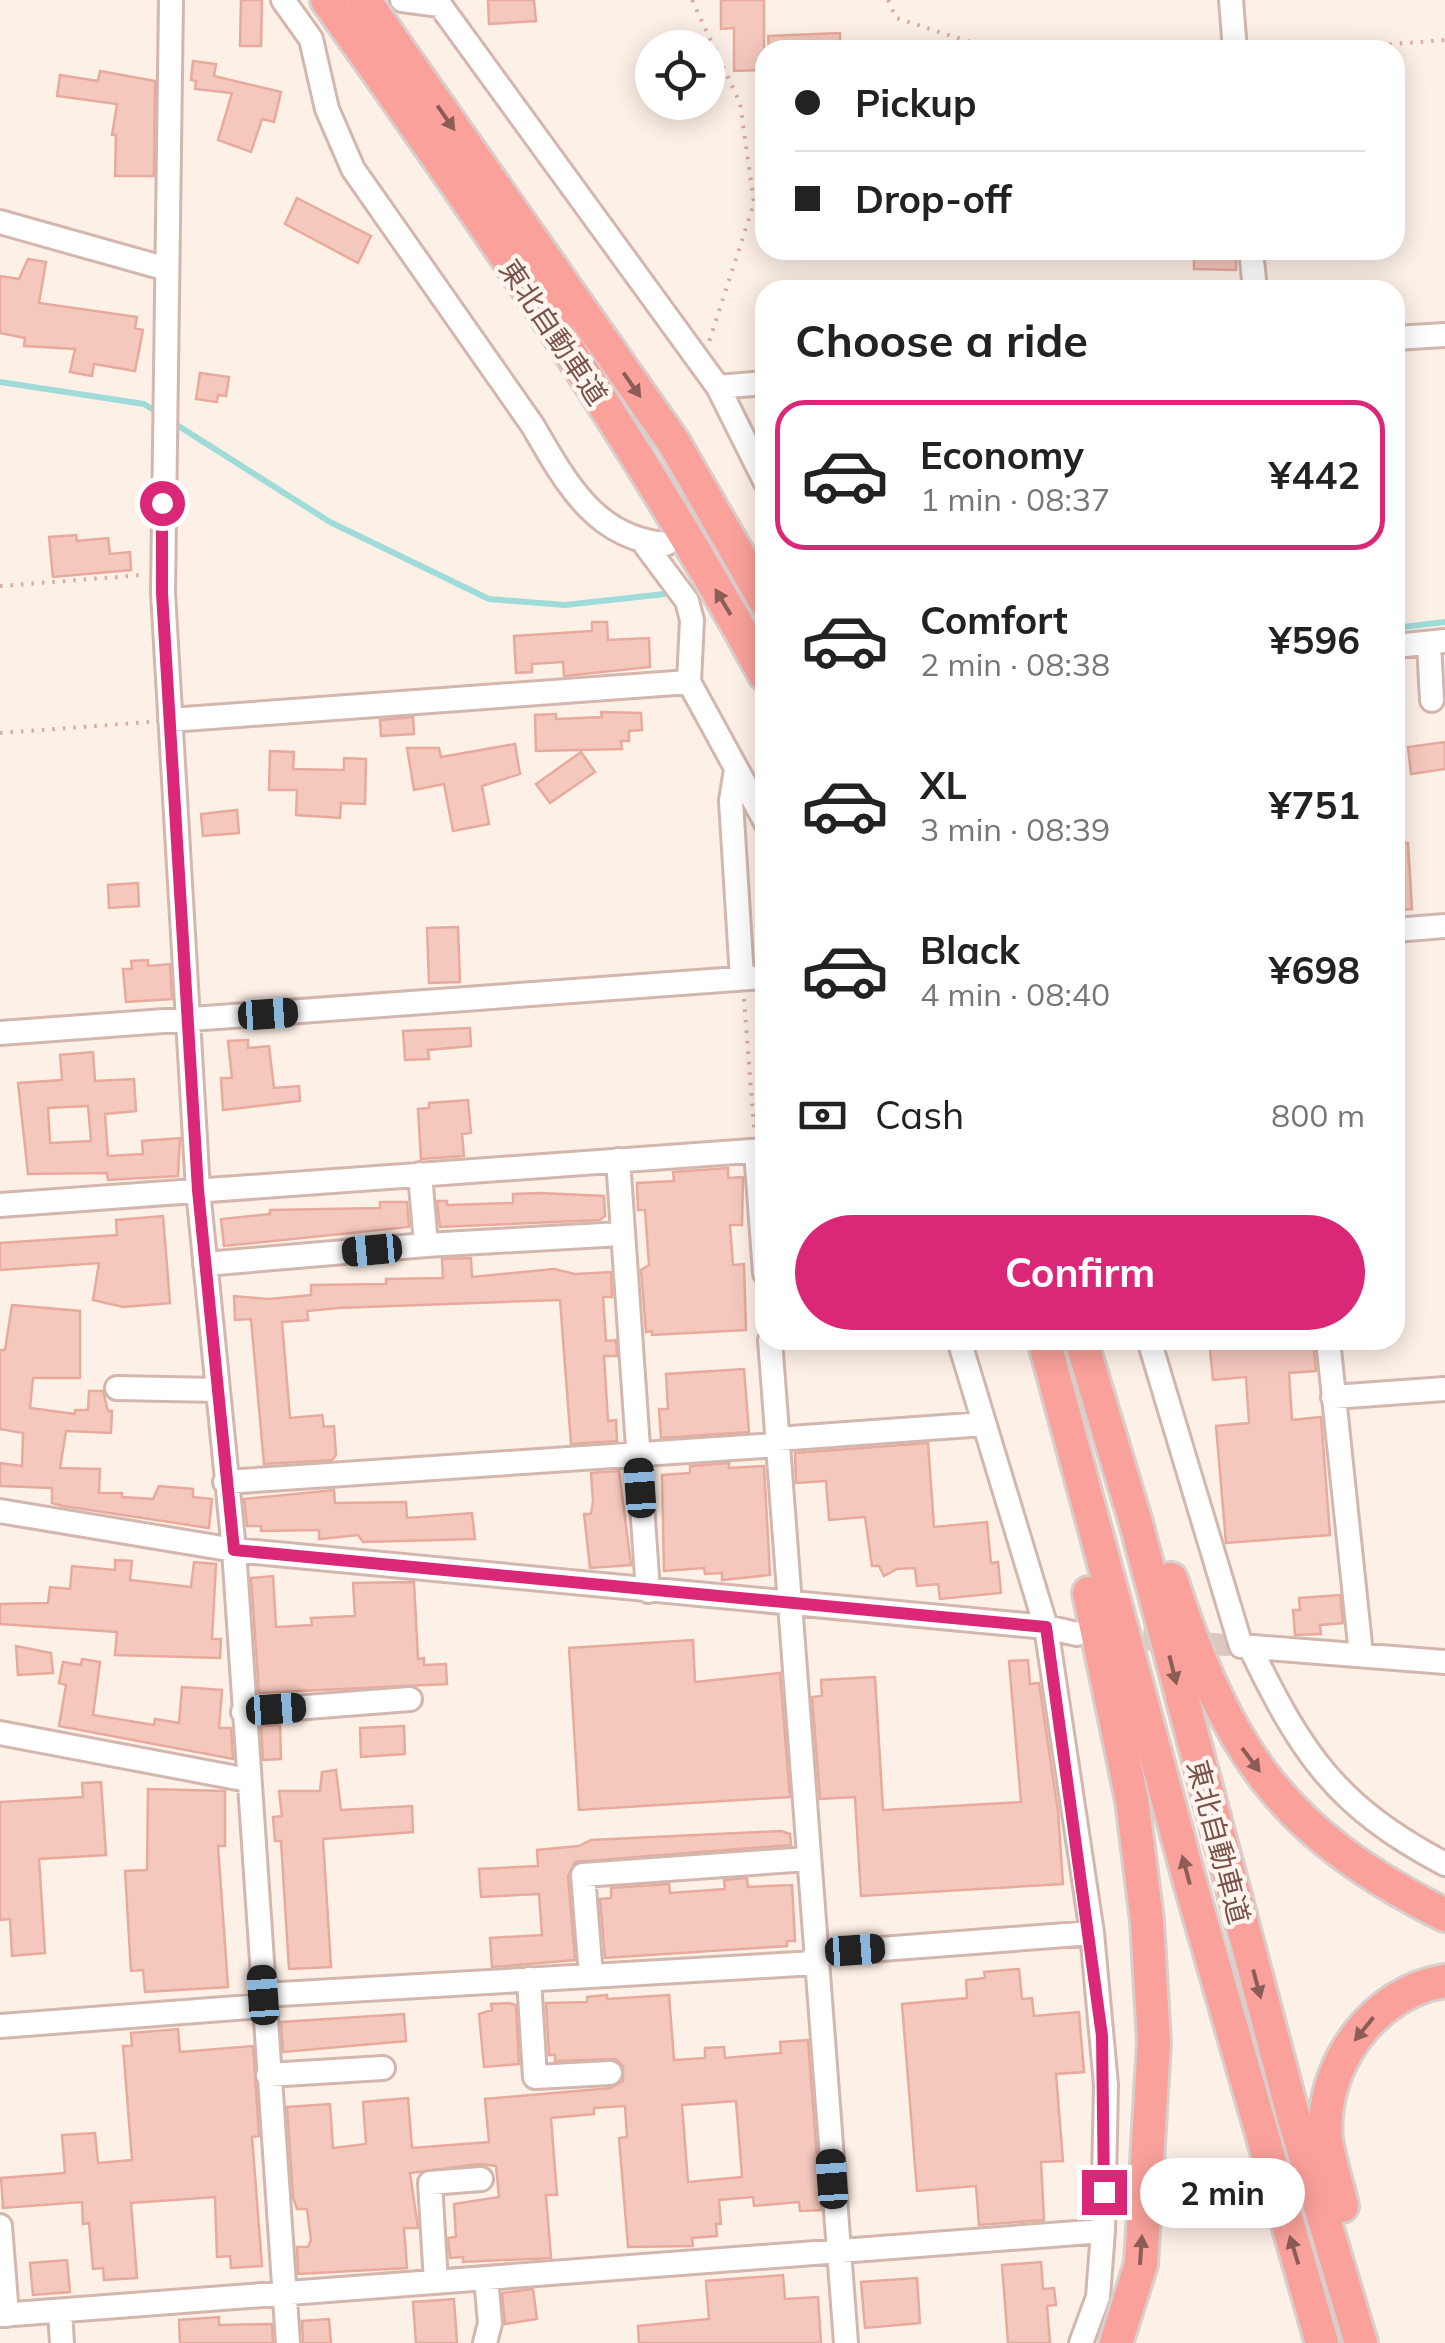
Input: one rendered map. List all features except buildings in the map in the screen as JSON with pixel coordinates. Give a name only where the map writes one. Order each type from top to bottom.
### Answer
[{"type":"highway","name":"東北自動車道","points":[[326,0],[380,48],[674,443],[755,582]]},
{"type":"highway","name":"東北自動車道","points":[[364,0],[380,48],[755,658]]},
{"type":"highway","points":[[1030,1350],[1120,1733],[1148,1940],[1154,2042],[1141,2264],[1116,2343]]},
{"type":"highway","name":"東北自動車道","points":[[1047,1350],[1236,2052],[1322,2343]]},
{"type":"highway","name":"東北自動車道","points":[[1084,1350],[1136,1523],[1294,2119],[1373,2341]]},
{"type":"highway","points":[[1104,1350],[1188,1630],[1218,1708],[1238,1743],[1294,1815],[1318,1837],[1357,1867],[1445,1915]]},
{"type":"highway","points":[[1373,2341],[1326,2137],[1331,2095],[1350,2046],[1379,2010],[1412,1990],[1445,1982]]},
{"type":"street","points":[[171,0],[162,573],[198,1190],[234,1550],[242,1712],[288,2343]]},
{"type":"street","points":[[283,0],[311,40],[326,109],[353,170],[592,514],[614,531],[654,543],[687,602],[692,620],[689,682],[755,803]]},
{"type":"street","points":[[402,0],[440,5],[718,387],[755,461]]},
{"type":"street","points":[[1231,0],[1234,40]]},
{"type":"street","points":[[0,222],[167,270]]},
{"type":"street","points":[[1405,337],[1445,335]]},
{"type":"street","points":[[718,387],[755,384]]},
{"type":"street","points":[[1405,645],[1437,642],[1432,700]]},
{"type":"street","points":[[170,720],[689,682]]},
{"type":"street","points":[[0,1033],[750,984],[730,802],[736,769]]},
{"type":"street","points":[[1405,929],[1445,926]]},
{"type":"street","points":[[0,1205],[755,1150]]},
{"type":"street","points":[[618,1160],[648,1591]]},
{"type":"street","points":[[420,1174],[426,1245]]},
{"type":"street","points":[[205,1264],[426,1245],[621,1234]]},
{"type":"street","points":[[771,1350],[846,2343]]},
{"type":"street","points":[[962,1350],[1046,1627],[1092,1932],[1106,2084],[1103,2231],[1098,2297],[1081,2343]]},
{"type":"street","points":[[1152,1350],[1241,1646],[1445,1662]]},
{"type":"street","points":[[1329,1350],[1361,1654]]},
{"type":"street","points":[[117,1388],[216,1390]]},
{"type":"street","points":[[1333,1397],[1445,1389]]},
{"type":"street","points":[[225,1482],[638,1454],[984,1424]]},
{"type":"street","points":[[0,1510],[234,1550],[789,1606],[1046,1627],[1077,1634]]},
{"type":"street","points":[[1250,1647],[1314,1766],[1388,1834],[1445,1864]]},
{"type":"street","points":[[242,1712],[410,1699]]},
{"type":"street","points":[[0,1733],[248,1780]]},
{"type":"street","points":[[592,1976],[584,1875],[808,1860]]},
{"type":"street","points":[[0,2026],[263,2000],[816,1958],[1092,1932]]},
{"type":"street","points":[[529,1980],[536,2077],[610,2073]]},
{"type":"street","points":[[268,2076],[383,2068]]},
{"type":"street","points":[[436,2282],[430,2183],[481,2179]]},
{"type":"street","points":[[0,2226],[4,2315],[1103,2231]]},
{"type":"street","points":[[485,2343],[490,2323],[486,2278]]},
{"type":"street","points":[[60,2311],[62,2343]]},
{"type":"path","points":[[692,0],[740,103],[754,203],[702,364]]},
{"type":"path","points":[[888,0],[896,18],[964,40]]},
{"type":"path","points":[[1405,43],[1445,40]]},
{"type":"path","points":[[0,586],[162,573]]},
{"type":"path","points":[[0,733],[170,720]]},
{"type":"path","points":[[750,984],[755,1059]]},
{"type":"waterway","points":[[0,382],[144,404],[159,413]]},
{"type":"waterway","points":[[169,420],[330,522],[489,599],[565,605],[674,593]]},
{"type":"waterway","points":[[1405,627],[1445,622]]},
{"type":"tunnel","points":[[684,546],[755,555]]},
{"type":"tunnel","points":[[1110,1637],[1241,1646]]},
{"type":"route","points":[[162,503],[162,593],[198,1190],[234,1550],[789,1606],[1046,1627],[1092,1932],[1106,2084],[1104,2192]]}]
